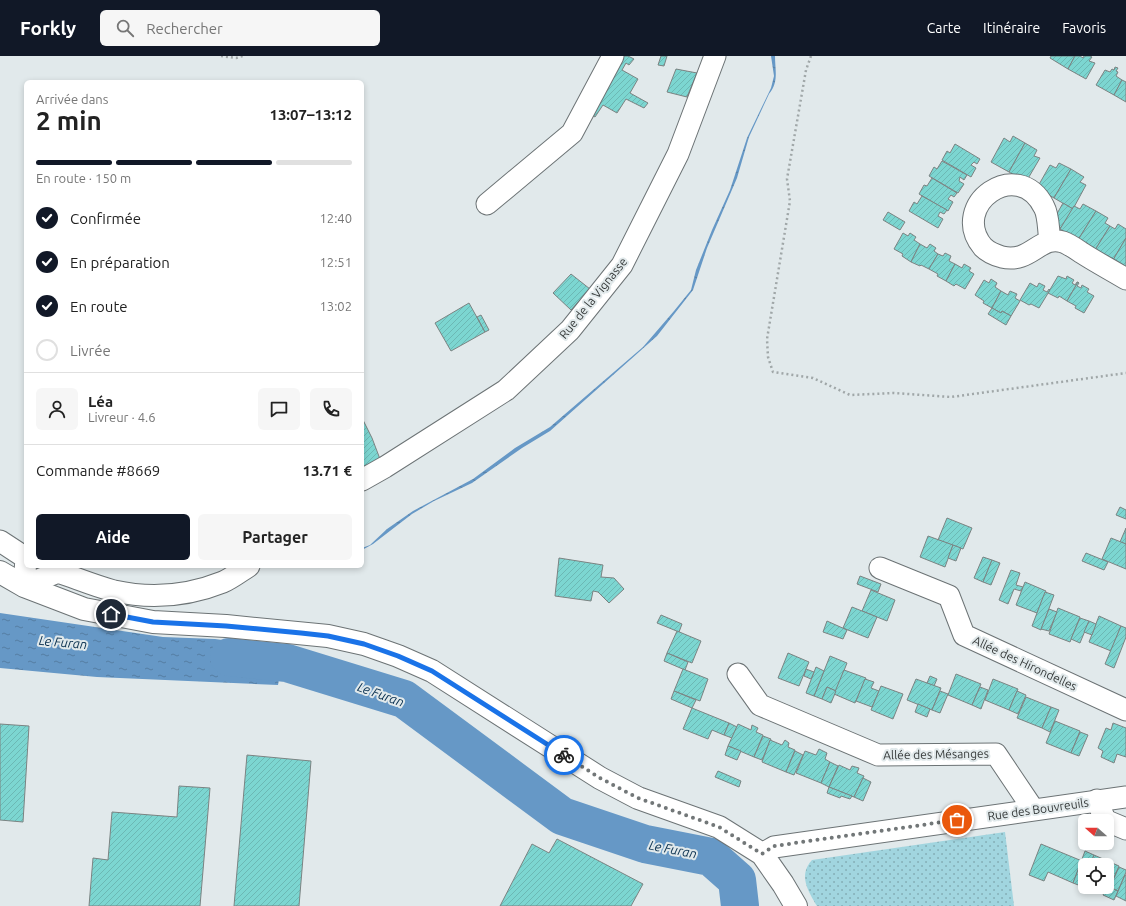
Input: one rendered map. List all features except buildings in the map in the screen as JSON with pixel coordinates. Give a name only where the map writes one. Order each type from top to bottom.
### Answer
[{"type":"street","points":[[487,204],[572,133],[613,56]]},
{"type":"street","name":"Rue de la Vignasse","points":[[364,479],[506,390],[570,330],[622,265],[678,154],[715,56]]},
{"type":"street","points":[[1050,240],[1064,242],[1126,279]]},
{"type":"street","points":[[0,541],[24,557]]},
{"type":"street","points":[[24,586],[25,568]]},
{"type":"street","points":[[24,586],[58,572],[112,590],[132,594],[157,596],[189,592],[224,581],[246,568]]},
{"type":"street","name":"Allée des Hirondelles","points":[[880,568],[949,596],[964,635],[1126,710]]},
{"type":"street","points":[[0,572],[24,586],[84,609],[153,622],[226,626],[328,636],[364,644],[398,656],[432,671],[600,778],[638,798],[719,827],[762,854],[784,884],[796,906]]},
{"type":"street","name":"Allée des Mésanges","points":[[738,674],[760,704],[878,756],[996,754],[1034,809]]},
{"type":"street","name":"Rue des Bouvreuils","points":[[762,854],[774,846],[1126,797]]},
{"type":"street","points":[[1097,800],[1103,814]]},
{"type":"street","points":[[1114,824],[1126,829]]},
{"type":"path","points":[[221,56],[236,58],[243,56]]},
{"type":"path","points":[[811,56],[806,70],[787,180],[790,201],[767,339],[768,357],[773,372],[813,378],[850,395],[894,393],[951,397],[1126,373]]},
{"type":"shaded area","points":[[1005,832],[1014,906],[817,906],[810,895],[806,883],[806,871],[812,860]]},
{"type":"water","points":[[771,56],[775,56],[776,76],[774,85],[749,137],[737,178],[707,248],[693,290],[657,336],[550,431],[522,448],[472,483],[434,501],[412,514],[373,544],[364,549],[364,547],[370,545],[387,529],[413,511],[473,479],[515,448],[550,427],[643,347],[691,290],[696,270],[730,190],[747,138],[771,88],[774,76]]},
{"type":"water","points":[[0,613],[163,637],[215,639],[267,646],[285,646],[278,685],[97,677],[0,668]]},
{"type":"waterway","name":"Le Furan","points":[[229,657],[287,663],[404,699],[562,816],[645,844],[711,857],[737,880],[740,906]]},
{"type":"way so far","points":[[564,755],[600,778],[638,798],[719,827],[762,854],[774,846],[957,820]]},
{"type":"route","points":[[111,614],[153,622],[226,626],[328,636],[364,644],[398,656],[432,671],[564,755]]}]
